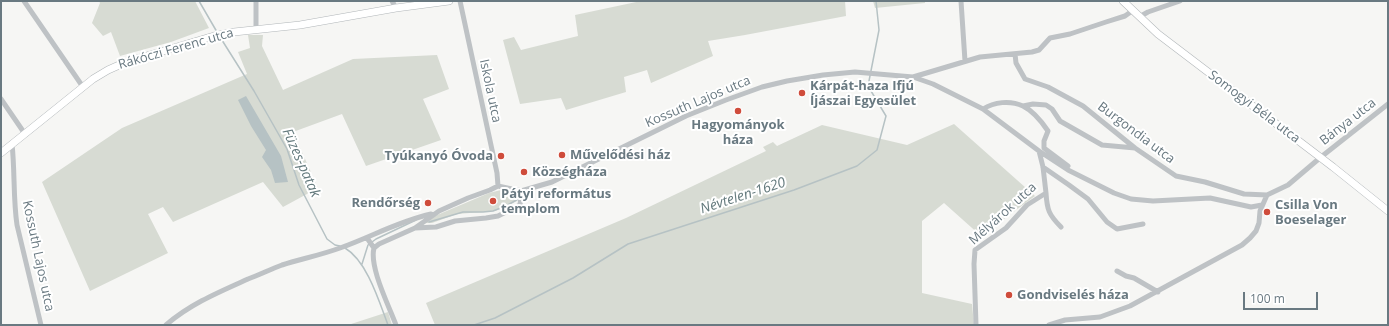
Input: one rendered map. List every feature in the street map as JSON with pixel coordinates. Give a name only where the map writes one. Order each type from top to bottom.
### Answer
[{"type":"main road","name":"Rákóczi Ferenc utca","points":[[1,153],[83,87],[102,73],[117,66],[218,35],[240,31],[300,25],[396,8],[449,1]]},
{"type":"main road","name":"Somogyi Béla utca","points":[[1123,1],[1132,11],[1189,58],[1321,157],[1388,211]]},
{"type":"street","points":[[24,1],[83,87]]},
{"type":"street","points":[[256,1],[256,30]]},
{"type":"street","points":[[392,1],[396,8]]},
{"type":"street","name":"Iskola utca","points":[[460,1],[497,173],[498,186]]},
{"type":"street","points":[[961,1],[965,61],[980,57],[1039,50],[1050,38],[1070,34],[1125,16],[1132,11]]},
{"type":"street","points":[[1139,17],[1148,12],[1180,1]]},
{"type":"street","name":"Burgondia utca","points":[[1015,54],[1016,63],[1025,78],[1048,87],[1078,102],[1135,148],[1176,176],[1205,182],[1244,194],[1267,195]]},
{"type":"street","name":"Kossuth Lajos utca","points":[[498,186],[519,190],[534,188],[552,182],[686,116],[762,87],[823,75],[855,72],[913,77],[965,61]]},
{"type":"street","points":[[913,77],[932,84],[983,109],[1038,151],[1068,170],[1114,193],[1131,199],[1153,201],[1210,198],[1242,206],[1262,205]]},
{"type":"street","points":[[1,99],[25,134]]},
{"type":"street","points":[[983,109],[993,103],[1023,106],[1046,104],[1052,109],[1060,121],[1102,145],[1135,148]]},
{"type":"street","name":"Bánya utca","points":[[1321,157],[1388,104]]},
{"type":"street","points":[[1023,106],[1037,117],[1048,131],[1044,141],[1044,148],[1085,178]]},
{"type":"street","name":"Kossuth Lajos utca","points":[[12,144],[14,156],[15,209],[17,225],[41,325]]},
{"type":"street","name":"Mélyárok utca","points":[[976,325],[974,270],[975,250],[1006,228],[1027,205],[1046,193],[1043,167],[1038,151]]},
{"type":"street","points":[[1048,325],[1065,320],[1100,317],[1130,306],[1242,245],[1256,231],[1260,211],[1267,195],[1288,185],[1321,157]]},
{"type":"street","name":"Mélyárok utca","points":[[1043,167],[1088,199],[1107,222],[1117,229],[1143,224]]},
{"type":"street","points":[[396,325],[374,269],[372,258],[374,248],[379,244],[415,228],[435,214],[468,198],[498,186]]},
{"type":"street","points":[[415,228],[436,227],[455,221],[498,216],[520,205],[521,198],[519,190]]},
{"type":"street","points":[[1046,193],[1047,208],[1051,216],[1061,227]]},
{"type":"street","points":[[1257,195],[1259,204],[1262,205]]},
{"type":"street","points":[[166,325],[192,306],[218,292],[281,266],[339,249],[392,226],[435,214]]},
{"type":"street","points":[[367,238],[374,248]]},
{"type":"street","points":[[1117,271],[1134,278],[1158,292]]},
{"type":"shaded area","points":[[99,1],[195,1],[209,28],[171,42],[120,56],[111,32],[103,36],[92,23],[100,3]]},
{"type":"shaded area","points":[[641,1],[845,1],[846,16],[708,41],[713,56],[651,83],[647,70],[624,77],[626,92],[566,110],[561,98],[520,104],[503,40],[514,37],[521,50],[578,36],[575,15]]},
{"type":"shaded area","points":[[873,1],[925,1],[925,3],[875,8]]},
{"type":"shaded area","points":[[248,35],[263,35],[262,46],[283,90],[353,59],[437,55],[449,89],[423,99],[441,140],[366,166],[342,114],[293,132],[318,188],[283,207],[263,182],[173,222],[163,207],[148,214],[168,253],[90,291],[42,182],[122,128],[247,74],[238,52],[250,48]]},
{"type":"shaded area","points":[[246,96],[281,156],[288,182],[275,183],[271,170],[262,157],[266,150],[251,126],[238,100]]},
{"type":"shaded area","points":[[954,124],[1035,196],[981,236],[944,203],[922,221],[922,293],[972,304],[974,325],[435,325],[426,303],[626,218],[766,151],[763,147],[773,142],[777,146],[822,125],[907,145]]},
{"type":"shaded area","points":[[501,190],[510,192],[517,201],[495,211],[457,214],[432,223],[424,223],[423,221],[489,193]]},
{"type":"shaded area","points":[[388,312],[392,325],[348,325]]},
{"type":"waterway","name":"Füzes-patak","points":[[199,1],[217,32]]},
{"type":"waterway","name":"Névtelen-1620","points":[[474,325],[495,318],[573,278],[628,244],[794,190],[857,166],[877,150],[886,116],[868,86],[879,30],[876,1]]},
{"type":"waterway","name":"Füzes-patak","points":[[220,37],[254,91],[287,149],[299,185],[327,239],[335,245],[340,246]]},
{"type":"waterway","points":[[429,222],[463,212],[493,211],[520,198]]},
{"type":"waterway","points":[[362,264],[368,245],[376,239],[416,220]]},
{"type":"waterway","name":"Füzes-patak","points":[[345,248],[353,254],[366,272],[388,325]]},
{"type":"place","name":"Kárpát-haza Ifjú Íjászai Egyesület","points":[[802,93]]},
{"type":"place","name":"Hagyományok háza","points":[[738,111]]},
{"type":"place","name":"Művelődési ház","points":[[562,155]]},
{"type":"place","name":"Tyúkanyó Óvoda","points":[[501,156]]},
{"type":"place","name":"Községháza","points":[[524,172]]},
{"type":"place","name":"Pátyi református templom","points":[[493,201]]},
{"type":"place","name":"Rendőrség","points":[[428,203]]},
{"type":"place","name":"Csilla Von Boeselager","points":[[1267,212]]},
{"type":"place","name":"Gondviselés háza","points":[[1009,295]]}]
